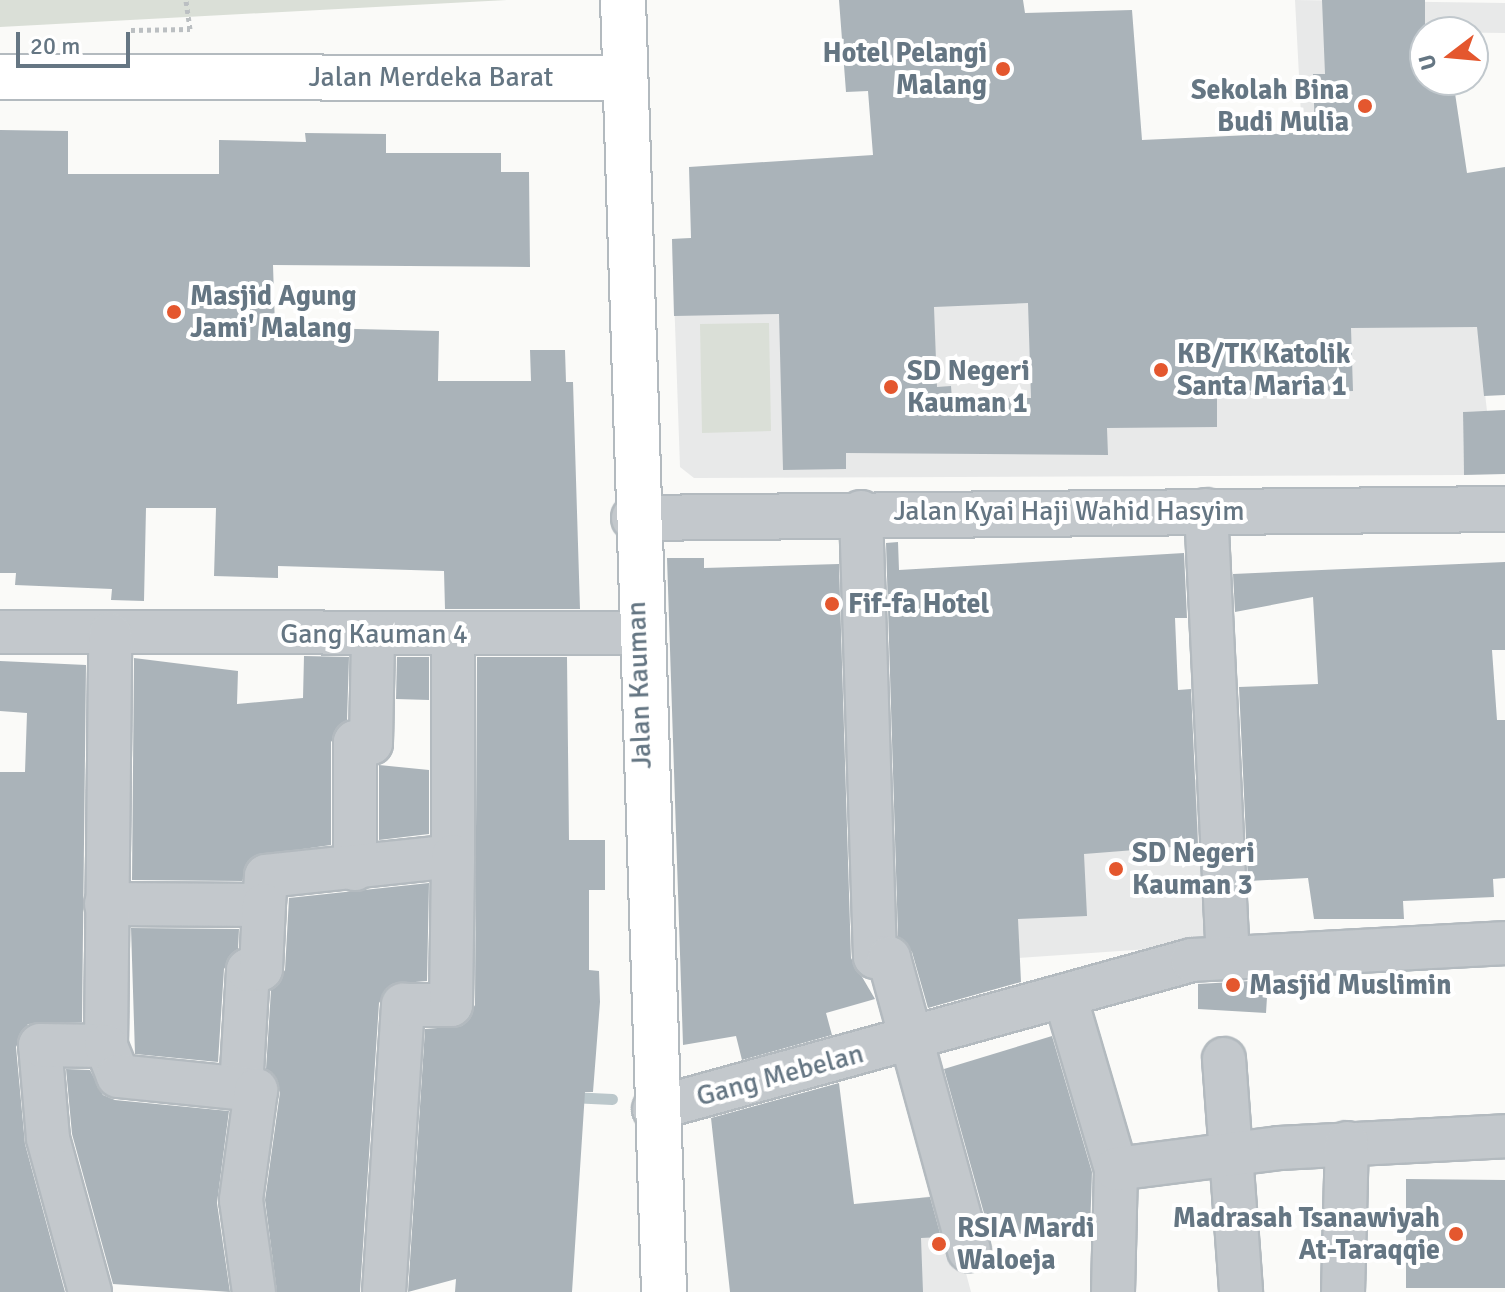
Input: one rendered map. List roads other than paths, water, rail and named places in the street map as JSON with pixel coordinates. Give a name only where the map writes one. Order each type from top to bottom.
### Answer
[{"type":"main road","name":"Jalan Kauman","points":[[623,0],[634,518],[654,1109],[664,1292]]},
{"type":"main road","name":"Jalan Merdeka Barat","points":[[0,77],[623,78]]},
{"type":"street","name":"Jalan Kyai Haji Wahid Hasyim","points":[[634,518],[861,512],[1505,509]]},
{"type":"street","points":[[1206,510],[1228,958]]},
{"type":"street","points":[[861,512],[875,957],[889,958],[907,1041],[969,1250]]},
{"type":"street","name":"Gang Kauman 4","points":[[0,632],[373,635],[638,633]]},
{"type":"street","points":[[110,634],[106,904],[111,1056],[118,1076],[241,1082],[256,1090],[241,1200],[254,1292]]},
{"type":"street","points":[[355,869],[355,742],[371,743],[373,635]]},
{"type":"street","points":[[384,1292],[403,1005],[451,1005],[453,635]]},
{"type":"street","points":[[241,1082],[248,970],[261,969],[266,876],[355,869],[453,856]]},
{"type":"street","points":[[106,904],[264,905]]},
{"type":"street","name":"Gang Mebelan","points":[[654,1109],[1192,960],[1505,943]]},
{"type":"street","points":[[1065,996],[1116,1169],[1113,1292]]},
{"type":"street","points":[[90,1292],[48,1138],[40,1045],[111,1056]]},
{"type":"street","points":[[1224,1059],[1241,1292]]},
{"type":"street","points":[[1116,1169],[1233,1153],[1347,1143],[1505,1136]]},
{"type":"street","points":[[1343,1292],[1347,1143]]},
{"type":"waterway","points":[[570,1097],[612,1099]]},
{"type":"place","name":"Hotel Pelangi Malang","points":[[1003,69]]},
{"type":"place","name":"Sekolah Bina Budi Mulia","points":[[1365,106]]},
{"type":"place","name":"Masjid Agung Jami' Malang","points":[[174,312]]},
{"type":"place","name":"KB/TK Katolik Santa Maria 1","points":[[1161,370]]},
{"type":"place","name":"SD Negeri Kauman 1","points":[[891,387]]},
{"type":"place","name":"Fif-fa Hotel","points":[[832,604]]},
{"type":"place","name":"SD Negeri Kauman 3","points":[[1116,869]]},
{"type":"place","name":"Masjid Muslimin","points":[[1233,985]]},
{"type":"place","name":"Madrasah Tsanawiyah At-Taraqqie","points":[[1456,1234]]},
{"type":"place","name":"RSIA Mardi Waloeja","points":[[939,1244]]}]
